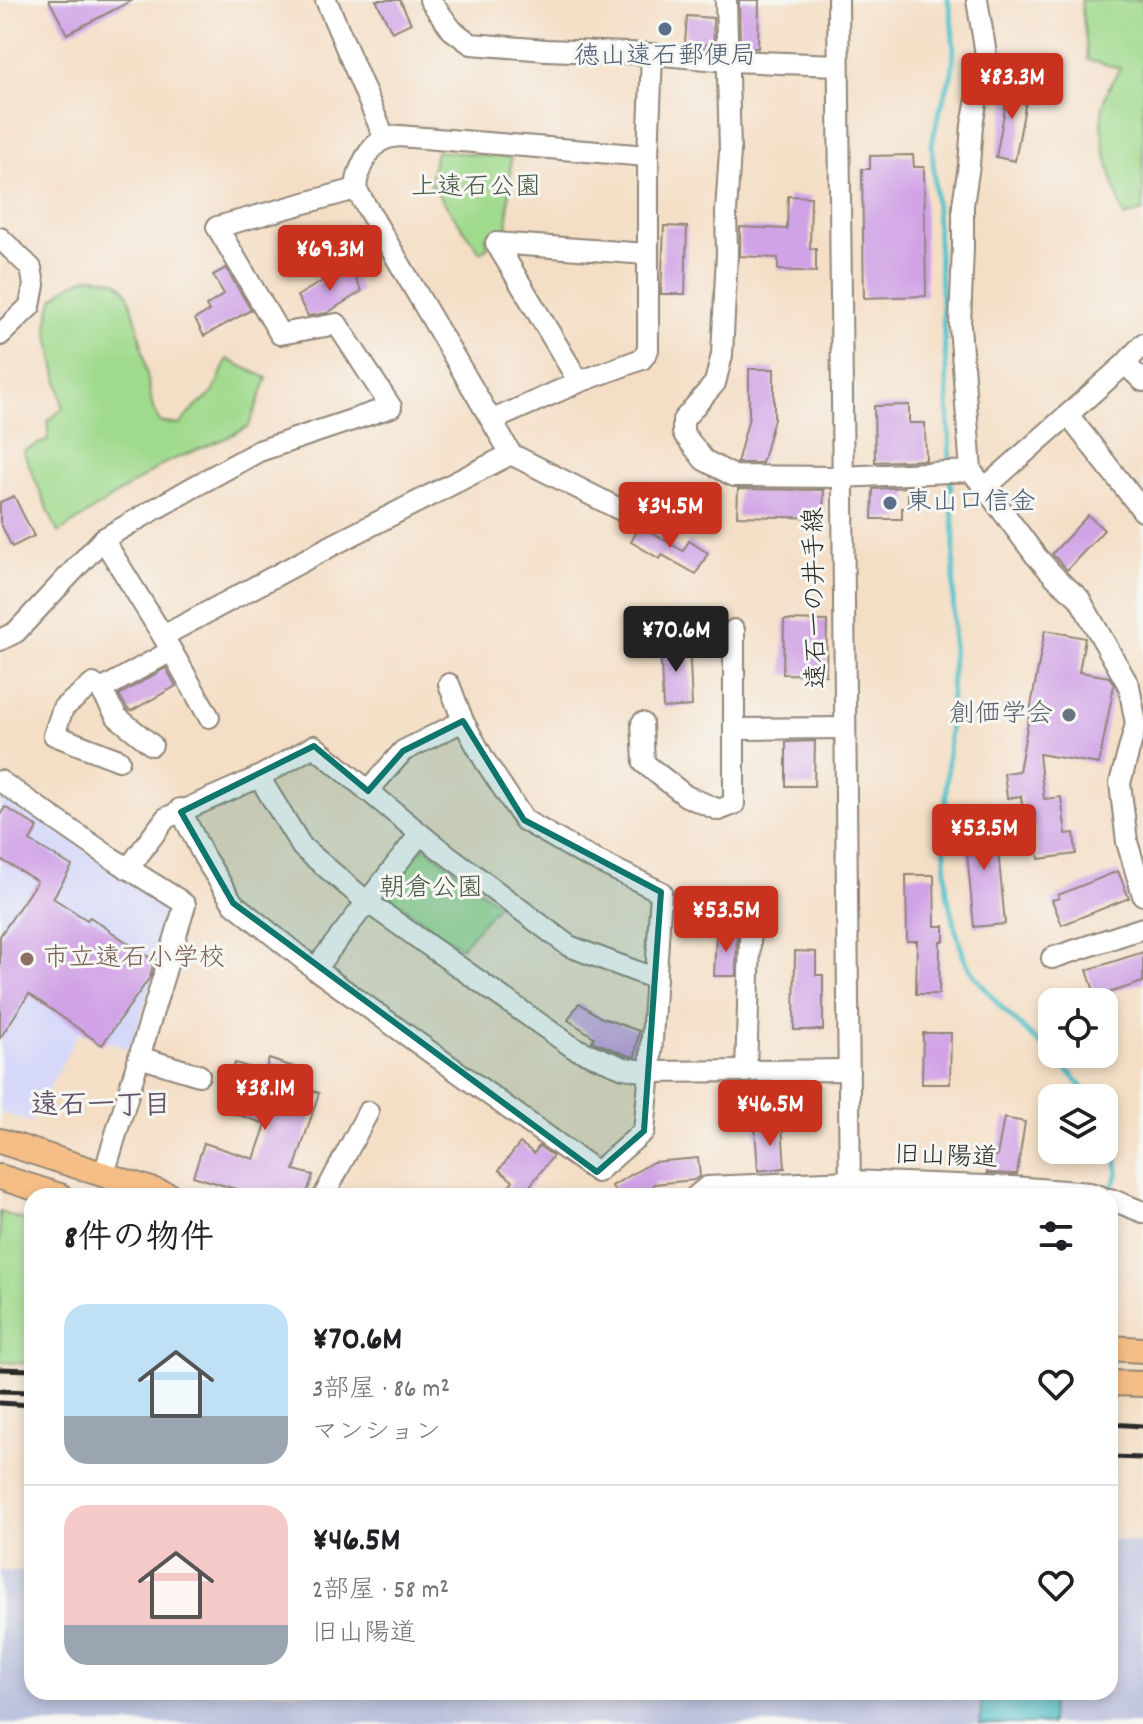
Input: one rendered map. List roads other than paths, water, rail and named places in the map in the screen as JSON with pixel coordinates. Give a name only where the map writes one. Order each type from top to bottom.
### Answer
[{"type":"main road","points":[[0,1141],[146,1188]]},
{"type":"main road","points":[[0,1177],[35,1188]]},
{"type":"main road","points":[[1118,1348],[1143,1350]]},
{"type":"main road","points":[[1118,1383],[1143,1384]]},
{"type":"street","points":[[326,0],[385,139]]},
{"type":"street","points":[[430,0],[452,30],[471,44],[838,65]]},
{"type":"street","points":[[726,0],[730,151],[722,355],[715,383],[683,420],[683,433],[704,460],[734,476],[841,477],[971,471]]},
{"type":"street","name":"遠石一の井手線","points":[[838,0],[850,1188]]},
{"type":"street","points":[[977,0],[986,69],[974,114],[963,205],[960,326],[971,471],[1036,556],[1079,598],[1129,686],[1136,724],[1120,783],[1127,842],[1143,895]]},
{"type":"street","points":[[493,420],[579,382],[642,359],[648,350],[648,156],[652,54]]},
{"type":"street","points":[[625,512],[511,454],[356,189],[360,169],[375,147],[385,139],[408,137],[648,156]]},
{"type":"street","points":[[0,640],[16,632],[103,539],[259,451],[391,407],[337,324],[280,334],[217,227],[356,189]]},
{"type":"street","points":[[0,238],[31,268],[34,285],[30,306],[0,335]]},
{"type":"street","points":[[579,382],[496,243],[647,254]]},
{"type":"street","points":[[985,488],[1125,364],[1143,344]]},
{"type":"street","points":[[1125,364],[1143,381]]},
{"type":"street","points":[[1068,415],[1143,511]]},
{"type":"street","points":[[101,690],[167,644],[331,546],[511,454]]},
{"type":"street","points":[[103,539],[209,717]]},
{"type":"street","points":[[642,723],[644,763],[686,796],[719,810],[734,804],[734,630]]},
{"type":"street","points":[[119,760],[54,735],[63,708],[93,684],[101,690],[117,717],[152,745]]},
{"type":"street","points":[[180,810],[204,857],[233,903],[315,969],[597,1172],[644,1131],[661,892],[581,853],[524,820],[485,761],[463,721],[449,684]]},
{"type":"street","points":[[368,791],[403,751],[463,721]]},
{"type":"street","points":[[734,729],[845,728]]},
{"type":"street","points":[[128,869],[166,818],[259,777],[314,746],[420,834],[569,946],[656,979]]},
{"type":"street","points":[[259,777],[302,847],[367,902],[574,1048],[624,1068],[650,1072],[849,1070]]},
{"type":"street","points":[[0,781],[185,905],[104,1174]]},
{"type":"street","points":[[315,969],[420,834]]},
{"type":"street","points":[[746,1072],[751,909]]},
{"type":"street","points":[[1052,958],[1143,928]]},
{"type":"street","points":[[139,1057],[199,1075]]},
{"type":"street","points":[[328,1188],[368,1112]]},
{"type":"street","name":"旧山陽道","points":[[706,1188],[1025,1188]]},
{"type":"street","points":[[1118,1202],[1143,1212]]},
{"type":"water","points":[[982,1700],[1052,1700],[1051,1724],[980,1724]]},
{"type":"waterway","points":[[948,0],[954,51],[952,73],[932,144],[950,467]]},
{"type":"waterway","points":[[950,477],[954,535],[953,654],[944,837],[947,893],[964,958],[973,974],[1001,1007],[1080,1084]]},
{"type":"waterway","points":[[1112,1188],[1118,1173],[1117,1164]]},
{"type":"railway","points":[[0,1369],[24,1370]]},
{"type":"railway","points":[[0,1391],[24,1392]]},
{"type":"railway","points":[[0,1403],[24,1404]]},
{"type":"railway","points":[[1118,1424],[1143,1426]]},
{"type":"railway","points":[[1118,1457],[1143,1458]]},
{"type":"place","name":"徳山遠石郵便局","points":[[665,29]]},
{"type":"place","name":"東山口信金","points":[[890,503]]},
{"type":"place","name":"創価学会","points":[[1069,715]]},
{"type":"place","name":"市立遠石小学校","points":[[27,959]]},
{"type":"district","name":"遠石一丁目","points":[[101,1108]]},
{"type":"park label","name":"上遠石公園","points":[[476,188]]},
{"type":"park label","name":"朝倉公園","points":[[431,889]]}]
